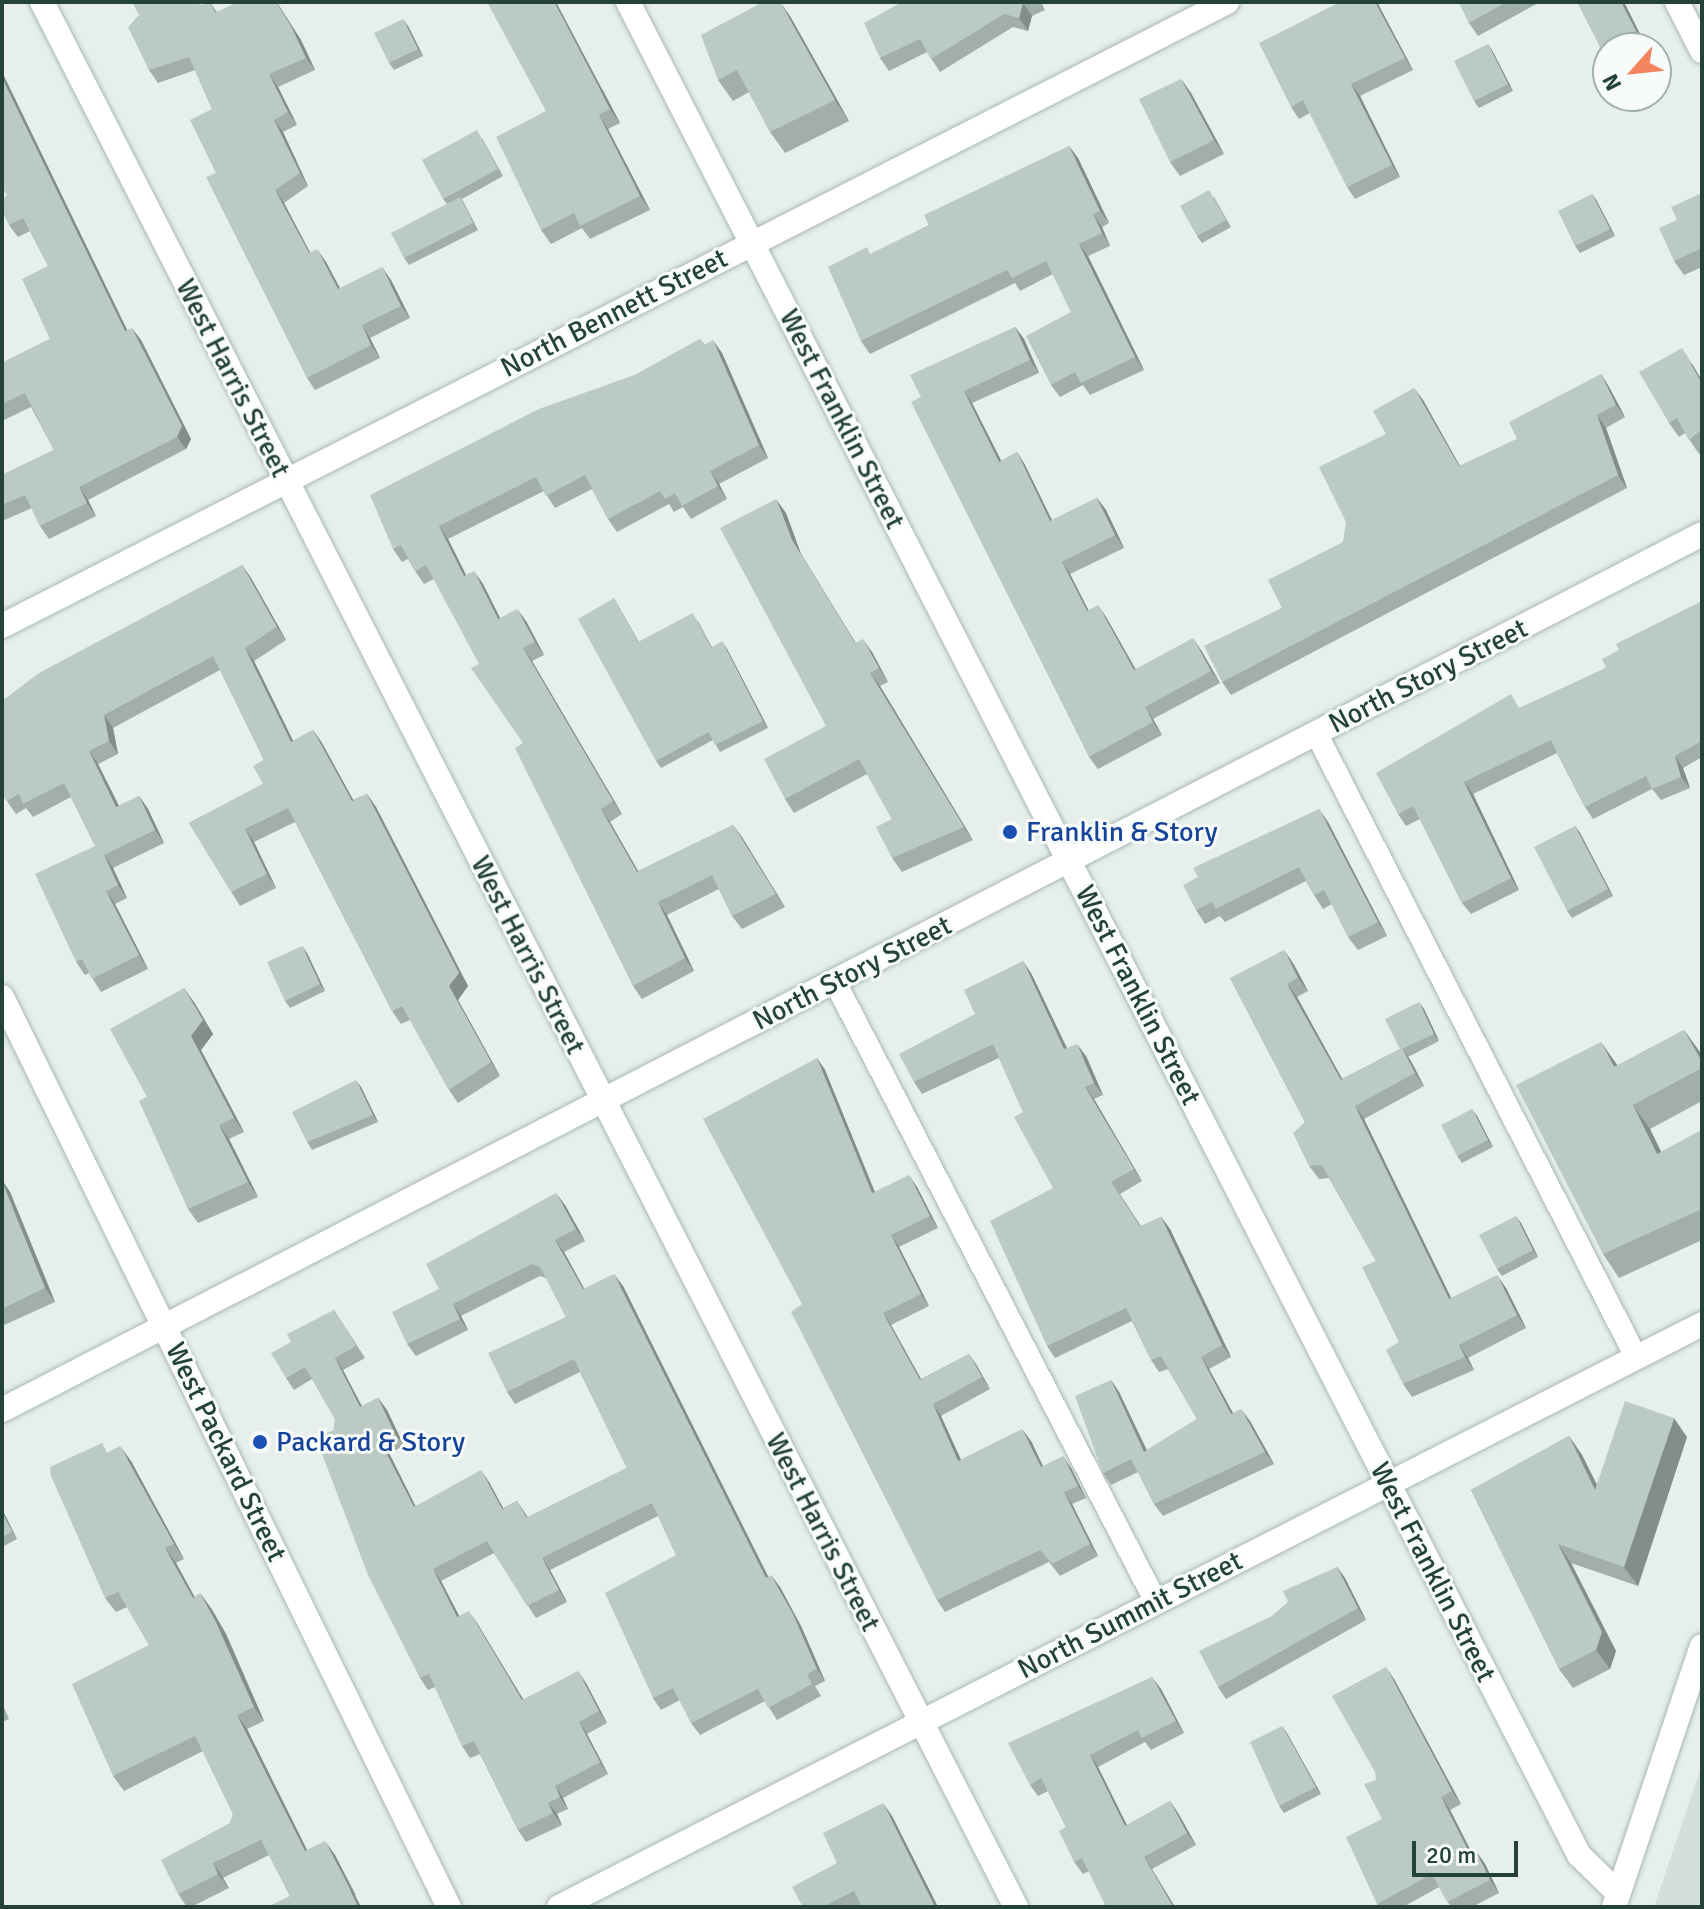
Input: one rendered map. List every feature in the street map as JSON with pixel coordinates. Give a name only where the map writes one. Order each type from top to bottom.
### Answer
[{"type":"street","name":"West Harris Street","points":[[42,2],[602,1103],[1016,1907]]},
{"type":"street","name":"West Franklin Street","points":[[628,2],[1579,1855],[1616,1900]]},
{"type":"street","name":"North Bennett Street","points":[[2,626],[1227,2]]},
{"type":"street","points":[[1677,2],[1702,51]]},
{"type":"street","name":"North Story Street","points":[[2,1410],[1702,534]]},
{"type":"street","name":"West Packard Street","points":[[2,997],[449,1907]]},
{"type":"street","name":"North Summit Street","points":[[559,1907],[1635,1355],[1702,1324]]},
{"type":"street","points":[[1616,1900],[1702,1646]]},
{"type":"lane","points":[[1316,733],[1635,1355]]},
{"type":"lane","points":[[835,982],[1156,1602]]},
{"type":"shaded area","points":[[1702,1764],[1702,1907],[1654,1907]]},
{"type":"building","points":[[132,2],[198,2],[200,6],[210,2],[215,13],[239,2],[276,2],[306,58],[269,74],[288,112],[274,120],[300,173],[275,190],[309,253],[317,249],[338,289],[382,267],[401,306],[362,325],[371,345],[307,378],[206,177],[216,173],[190,120],[212,109],[189,57],[149,70],[128,27],[139,15]]},
{"type":"building","points":[[487,2],[554,2],[610,109],[599,115],[640,196],[580,226],[574,213],[541,230],[496,137],[546,111]]},
{"type":"building","points":[[763,2],[780,2],[835,100],[770,132],[737,70],[718,80],[701,35]]},
{"type":"building","points":[[902,2],[1026,2],[1019,18],[1004,14],[931,59],[920,39],[880,58],[864,23]]},
{"type":"building","points":[[1340,2],[1375,2],[1405,58],[1351,84],[1392,165],[1347,187],[1303,100],[1291,107],[1259,43]]},
{"type":"building","points":[[1459,2],[1507,2],[1469,23]]},
{"type":"building","points":[[1577,2],[1621,2],[1636,31],[1634,32],[1592,32]]},
{"type":"building","points":[[403,19],[418,49],[389,63],[374,33]]},
{"type":"building","points":[[1488,44],[1508,84],[1474,101],[1454,61]]},
{"type":"building","points":[[2,78],[125,331],[132,328],[182,426],[177,437],[79,487],[87,503],[40,526],[25,495],[2,505],[2,475],[54,450],[25,393],[2,404],[2,363],[50,339],[22,279],[48,266],[23,218],[9,225],[2,211],[2,198],[7,196],[2,187]]},
{"type":"building","points":[[1181,79],[1214,140],[1170,162],[1139,99]]},
{"type":"building","points":[[477,130],[498,169],[443,199],[422,160]]},
{"type":"building","points":[[1069,146],[1100,211],[1093,214],[1102,233],[1079,244],[1135,357],[1081,383],[1075,372],[1051,385],[1026,336],[1071,312],[1046,261],[1012,278],[1007,270],[861,341],[828,267],[867,247],[870,254],[929,225],[924,215]]},
{"type":"building","points":[[1209,190],[1226,220],[1197,236],[1180,206]]},
{"type":"building","points":[[1702,193],[1702,248],[1674,261],[1659,228],[1677,220],[1671,207]]},
{"type":"building","points":[[1592,194],[1610,229],[1575,246],[1558,211]]},
{"type":"building","points":[[460,197],[473,223],[404,258],[391,233]]},
{"type":"building","points":[[1015,327],[1030,360],[964,391],[999,462],[1017,452],[1050,521],[1097,498],[1115,535],[1062,562],[1087,611],[1098,605],[1134,670],[1193,638],[1211,671],[1145,707],[1153,722],[1089,757],[911,402],[921,397],[910,375]]},
{"type":"building","points":[[700,339],[704,345],[713,340],[759,445],[710,471],[718,486],[682,506],[675,493],[665,499],[660,491],[608,519],[585,475],[546,496],[536,477],[439,526],[464,576],[474,571],[498,619],[517,609],[535,642],[523,648],[613,801],[601,809],[637,872],[733,825],[776,894],[732,916],[712,875],[658,902],[685,958],[633,986],[515,748],[523,743],[471,668],[479,664],[426,565],[415,571],[401,545],[393,549],[370,495],[539,409],[637,374]]},
{"type":"building","points":[[1682,348],[1702,384],[1702,429],[1689,440],[1677,418],[1669,423],[1639,372]]},
{"type":"building","points":[[1601,374],[1616,405],[1597,415],[1618,475],[1222,682],[1204,646],[1282,608],[1268,580],[1343,542],[1346,522],[1319,467],[1386,434],[1373,411],[1414,388],[1459,466],[1517,439],[1509,422]]},
{"type":"building","points":[[776,499],[792,540],[855,643],[863,639],[879,668],[870,673],[964,827],[892,858],[876,827],[892,819],[859,759],[785,799],[764,759],[826,726],[720,528]]},
{"type":"building","points":[[242,565],[277,627],[245,648],[291,742],[313,730],[352,801],[367,794],[459,973],[449,986],[491,1062],[449,1090],[402,1006],[392,1011],[288,808],[245,829],[267,874],[231,892],[189,823],[263,784],[253,766],[264,760],[213,656],[104,715],[109,741],[89,751],[116,807],[139,796],[155,830],[104,855],[118,885],[106,891],[139,955],[92,979],[82,959],[76,962],[35,874],[95,846],[64,783],[23,804],[19,794],[7,801],[2,794],[2,701],[39,673]]},
{"type":"building","points":[[614,598],[638,642],[693,613],[711,648],[722,641],[763,721],[715,745],[709,732],[656,761],[578,619]]},
{"type":"building","points":[[1702,601],[1702,741],[1675,756],[1681,777],[1652,789],[1646,776],[1585,807],[1551,740],[1464,782],[1511,878],[1462,903],[1413,806],[1398,814],[1376,773],[1511,694],[1519,708],[1606,668],[1602,659],[1619,650],[1616,644]]},
{"type":"building","points":[[1319,809],[1378,922],[1348,937],[1324,890],[1314,895],[1299,867],[1216,909],[1212,902],[1196,910],[1183,885],[1198,877],[1193,868]]},
{"type":"building","points":[[1575,826],[1608,889],[1567,911],[1534,847]]},
{"type":"building","points":[[302,946],[320,984],[285,1001],[267,962]]},
{"type":"building","points":[[1284,950],[1298,978],[1287,984],[1341,1080],[1402,1048],[1415,1073],[1355,1106],[1449,1299],[1497,1275],[1517,1315],[1459,1345],[1465,1357],[1403,1384],[1386,1350],[1399,1342],[1362,1267],[1376,1261],[1322,1165],[1309,1166],[1293,1133],[1305,1122],[1230,978]]},
{"type":"building","points":[[1023,961],[1064,1049],[1077,1044],[1094,1083],[1085,1087],[1134,1169],[1111,1182],[1140,1227],[1161,1217],[1222,1345],[1201,1357],[1231,1414],[1241,1409],[1265,1452],[1154,1504],[1131,1459],[1103,1473],[1075,1396],[1111,1380],[1144,1452],[1197,1419],[1161,1356],[1151,1360],[1126,1308],[1047,1346],[990,1221],[1053,1188],[1014,1117],[1023,1112],[993,1044],[914,1082],[899,1054],[975,1014],[964,990]]},
{"type":"building","points":[[184,988],[203,1020],[191,1036],[234,1118],[219,1125],[248,1182],[188,1209],[139,1101],[147,1097],[110,1029]]},
{"type":"building","points":[[1419,1002],[1434,1034],[1400,1049],[1385,1019]]},
{"type":"building","points":[[1684,1030],[1702,1062],[1702,1068],[1633,1105],[1657,1154],[1702,1130],[1702,1209],[1603,1254],[1516,1085],[1601,1042],[1614,1067]]},
{"type":"building","points":[[817,1058],[872,1193],[909,1175],[930,1216],[891,1235],[921,1294],[883,1313],[920,1380],[969,1354],[982,1377],[933,1404],[958,1461],[1022,1429],[1041,1467],[1063,1456],[1078,1486],[1064,1492],[1090,1544],[1052,1564],[1040,1550],[937,1600],[791,1312],[802,1304],[703,1119]]},
{"type":"building","points":[[356,1080],[373,1115],[307,1142],[292,1112]]},
{"type":"building","points":[[1472,1109],[1488,1140],[1457,1156],[1441,1125]]},
{"type":"building","points":[[2,1182],[45,1288],[2,1309]]},
{"type":"building","points":[[556,1193],[576,1229],[555,1240],[583,1289],[614,1274],[766,1578],[771,1575],[793,1614],[817,1669],[807,1674],[812,1684],[768,1708],[758,1689],[691,1723],[673,1688],[653,1698],[605,1593],[676,1555],[652,1503],[542,1558],[559,1590],[527,1606],[487,1541],[433,1569],[457,1617],[469,1611],[522,1700],[578,1671],[599,1711],[579,1722],[600,1762],[555,1786],[560,1797],[548,1803],[553,1813],[518,1830],[474,1741],[462,1746],[429,1674],[420,1678],[368,1575],[316,1438],[334,1430],[335,1419],[305,1367],[286,1378],[271,1353],[291,1342],[287,1334],[334,1310],[356,1346],[335,1358],[360,1407],[378,1398],[395,1434],[380,1441],[414,1507],[481,1470],[502,1509],[517,1501],[526,1518],[627,1468],[574,1359],[507,1392],[488,1353],[566,1317],[540,1267],[532,1264],[453,1304],[460,1319],[407,1344],[392,1312],[439,1289],[426,1264]]},
{"type":"building","points":[[1516,1216],[1533,1250],[1497,1269],[1479,1235]]},
{"type":"building","points":[[1625,1401],[1674,1418],[1624,1567],[1558,1544],[1602,1632],[1596,1650],[1559,1669],[1471,1490],[1569,1436],[1595,1490]]},
{"type":"building","points":[[102,1443],[107,1453],[120,1446],[174,1544],[165,1548],[193,1598],[200,1593],[215,1620],[254,1707],[237,1715],[305,1851],[325,1841],[358,1907],[267,1907],[290,1896],[261,1840],[213,1863],[218,1874],[178,1894],[161,1860],[230,1823],[233,1814],[195,1736],[113,1776],[72,1684],[149,1645],[118,1592],[105,1598],[51,1476],[50,1467]]},
{"type":"building","points":[[2,1512],[12,1532],[2,1537]]},
{"type":"building","points":[[1337,1567],[1358,1608],[1218,1687],[1199,1651],[1272,1616],[1288,1602],[1283,1591]]},
{"type":"building","points":[[1386,1667],[1452,1791],[1441,1797],[1470,1854],[1476,1851],[1490,1880],[1447,1902],[1432,1874],[1377,1904],[1346,1837],[1382,1819],[1364,1784],[1376,1780],[1375,1772],[1332,1696]]},
{"type":"building","points":[[1152,1677],[1176,1721],[1142,1738],[1138,1730],[1090,1755],[1125,1826],[1170,1801],[1187,1833],[1144,1857],[1173,1907],[1106,1907],[1082,1858],[1074,1862],[1059,1831],[1066,1827],[1041,1778],[1030,1785],[1008,1743]]},
{"type":"building","points":[[1282,1726],[1316,1787],[1279,1806],[1250,1742]]},
{"type":"building","points":[[883,1803],[935,1907],[862,1907],[854,1891],[823,1907],[803,1907],[792,1887],[837,1863],[823,1833]]},
{"type":"place","name":"Franklin & Story","points":[[1010,832]]},
{"type":"place","name":"Packard & Story","points":[[260,1442]]}]
